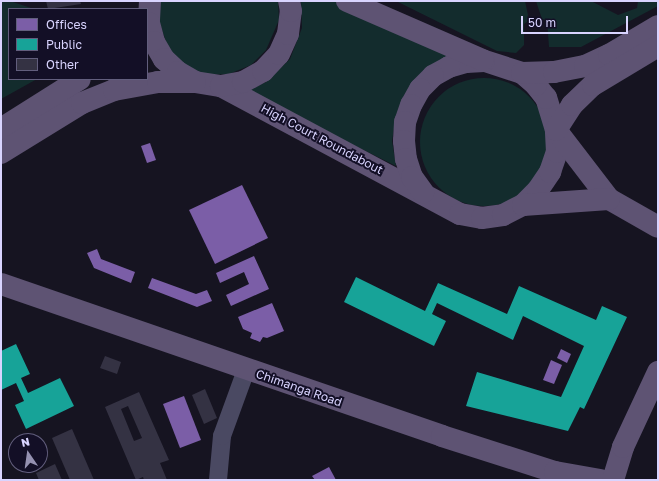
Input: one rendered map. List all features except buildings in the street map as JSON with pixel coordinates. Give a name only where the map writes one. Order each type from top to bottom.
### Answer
[{"type":"main road","name":"High Court Roundabout","points":[[221,86],[243,82],[263,71],[278,54],[288,34],[291,11],[289,1]]},
{"type":"main road","name":"High Court Roundabout","points":[[148,5],[149,23],[154,42],[164,59],[178,72],[195,82],[221,86],[423,192],[440,206],[460,214],[482,218],[503,215],[523,205],[538,190],[550,172],[557,152],[556,130],[546,98],[522,73],[484,61],[347,1]]},
{"type":"main road","points":[[522,73],[554,72],[585,66],[609,55],[658,26]]},
{"type":"main road","points":[[658,46],[593,85],[572,105],[556,130],[609,199],[658,227]]},
{"type":"main road","name":"High Court Roundabout","points":[[423,192],[412,177],[404,141],[405,122],[411,105],[424,85],[449,67],[484,61]]},
{"type":"main road","points":[[1,129],[78,80]]},
{"type":"main road","points":[[1,153],[82,103],[114,90],[145,84],[195,82]]},
{"type":"main road","points":[[523,205],[609,199]]},
{"type":"main road","name":"Chimanga Road","points":[[1,284],[246,370],[560,476],[600,480]]},
{"type":"main road","points":[[613,480],[623,447],[658,372]]},
{"type":"street","points":[[218,480],[222,436],[246,370]]},
{"type":"green space","points":[[1,1],[10,1],[31,8],[8,8],[8,80],[35,80],[1,99]]},
{"type":"green space","points":[[152,1],[278,1],[279,20],[266,50],[251,65],[229,74],[205,75],[172,59]]},
{"type":"green space","points":[[301,1],[334,1],[454,57],[396,116],[392,141],[396,166],[246,92],[266,82],[290,59],[302,28]]},
{"type":"green space","points":[[396,1],[525,1],[528,15],[527,22],[524,24],[524,45],[516,53],[497,51]]},
{"type":"green space","points":[[536,1],[591,1],[618,15],[637,8],[638,1],[658,1],[658,6],[581,47],[549,47],[547,20],[542,19]]},
{"type":"green space","points":[[484,78],[508,83],[529,97],[543,118],[548,142],[543,166],[529,187],[508,201],[484,206],[460,201],[439,187],[425,166],[420,142],[425,118],[439,97],[460,83]]}]
